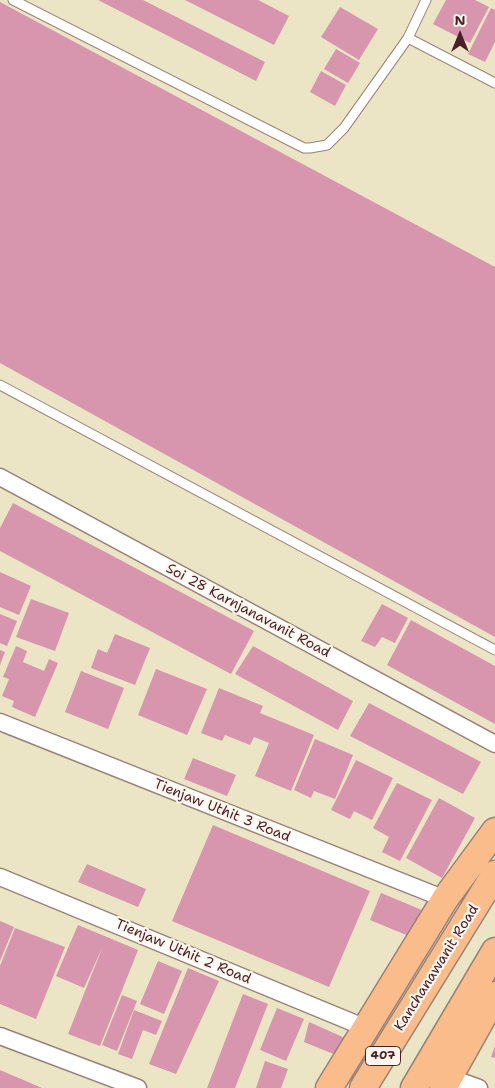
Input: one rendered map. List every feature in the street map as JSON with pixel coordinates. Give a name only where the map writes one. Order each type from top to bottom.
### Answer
[{"type":"main road","points":[[329,1088],[445,899],[495,831]]},
{"type":"main road","name":"Kanchanawanit Road","points":[[363,1088],[495,874]]},
{"type":"main road","points":[[414,1088],[495,951]]},
{"type":"main road","points":[[446,1083],[495,995]]},
{"type":"street","name":"Soi 28 Karnjanavanit Road","points":[[0,477],[495,744]]},
{"type":"street","name":"Tienjaw Uthit 3 Road","points":[[0,722],[445,899]]},
{"type":"street","name":"Tienjaw Uthit 2 Road","points":[[0,876],[366,1028]]},
{"type":"street","points":[[0,1036],[138,1088]]},
{"type":"street","points":[[446,1083],[479,1088]]},
{"type":"lane","points":[[13,0],[296,143],[310,148],[327,145],[344,128],[408,38],[426,0]]},
{"type":"lane","points":[[408,38],[495,83]]},
{"type":"lane","points":[[0,385],[495,650]]},
{"type":"building","points":[[98,0],[143,0],[265,62],[256,81]]},
{"type":"building","points":[[185,0],[258,0],[289,16],[274,45]]},
{"type":"building","points":[[446,0],[475,0],[489,7],[470,43],[433,24]]},
{"type":"building","points":[[0,2],[495,267],[495,637],[0,363]]},
{"type":"building","points":[[340,7],[378,29],[359,60],[321,37]]},
{"type":"building","points":[[491,8],[495,10],[495,42],[485,62],[468,54]]},
{"type":"building","points":[[336,49],[360,63],[348,83],[324,69]]},
{"type":"building","points":[[321,71],[346,85],[335,106],[310,92]]},
{"type":"building","points":[[13,503],[254,631],[231,674],[0,551],[0,528]]},
{"type":"building","points":[[0,572],[31,586],[19,615],[0,607]]},
{"type":"building","points":[[31,599],[69,613],[55,651],[16,637]]},
{"type":"building","points":[[382,604],[408,618],[395,643],[382,637],[375,647],[361,641]]},
{"type":"building","points":[[0,614],[17,621],[7,646],[0,643]]},
{"type":"building","points":[[411,620],[495,666],[495,724],[387,665]]},
{"type":"building","points":[[115,634],[150,648],[135,685],[91,668],[98,649],[107,653]]},
{"type":"building","points":[[16,646],[27,651],[23,662],[44,671],[49,659],[58,663],[35,717],[12,707],[14,701],[2,696],[9,679],[3,677]]},
{"type":"building","points":[[253,646],[353,701],[338,730],[235,674]]},
{"type":"building","points":[[0,650],[5,652],[0,665]]},
{"type":"building","points":[[156,669],[207,689],[187,735],[138,715]]},
{"type":"building","points":[[81,671],[124,688],[108,729],[65,712]]},
{"type":"building","points":[[219,688],[263,706],[260,713],[314,735],[291,791],[255,776],[269,743],[254,737],[250,745],[225,735],[222,741],[201,733]]},
{"type":"building","points":[[369,703],[481,762],[463,794],[350,736]]},
{"type":"building","points":[[315,739],[353,755],[335,799],[314,791],[311,798],[294,790]]},
{"type":"building","points":[[193,758],[236,775],[227,796],[184,779]]},
{"type":"building","points":[[356,760],[393,778],[372,820],[354,811],[350,819],[331,810]]},
{"type":"building","points":[[397,783],[432,800],[400,861],[382,852],[389,837],[373,828]]},
{"type":"building","points":[[439,798],[475,818],[442,878],[406,858]]},
{"type":"building","points":[[213,825],[370,891],[329,987],[172,921]]},
{"type":"building","points":[[87,864],[146,889],[138,907],[78,882]]},
{"type":"building","points":[[381,893],[422,910],[411,937],[370,920]]},
{"type":"building","points":[[0,921],[14,927],[0,961]]},
{"type":"building","points":[[78,925],[138,950],[100,1046],[68,1034],[103,946],[84,988],[56,976]]},
{"type":"building","points":[[15,928],[65,947],[36,1019],[0,1004],[0,966]]},
{"type":"building","points":[[158,961],[182,971],[164,1014],[140,1004]]},
{"type":"building","points":[[188,968],[219,981],[176,1074],[149,1064]]},
{"type":"building","points":[[243,994],[268,1004],[235,1088],[207,1088]]},
{"type":"building","points":[[122,995],[137,1001],[117,1051],[102,1045]]},
{"type":"building","points":[[277,1008],[304,1019],[286,1061],[260,1050]]},
{"type":"building","points":[[134,1010],[162,1021],[156,1035],[143,1030],[132,1059],[118,1054]]},
{"type":"building","points":[[309,1022],[345,1038],[336,1055],[304,1042]]},
{"type":"building","points":[[495,1046],[495,1058],[491,1057]]},
{"type":"building","points":[[265,1061],[288,1069],[281,1088],[256,1088]]},
{"type":"building","points":[[0,1070],[42,1088],[0,1088]]}]
